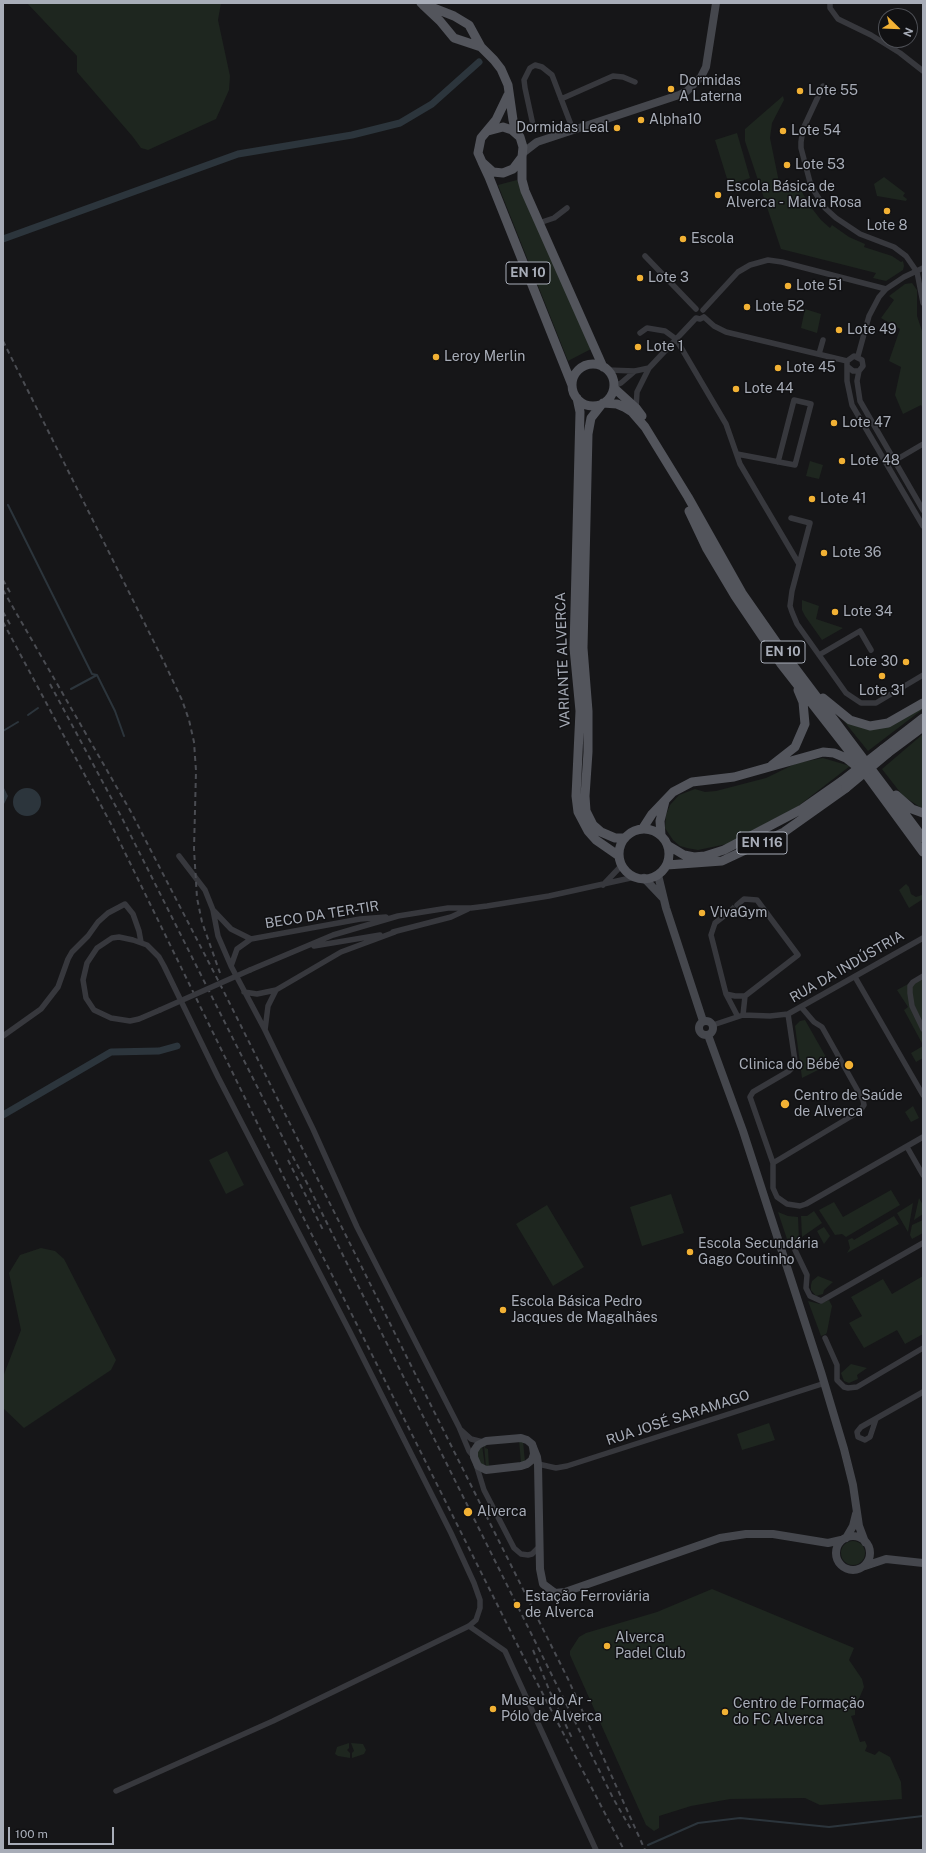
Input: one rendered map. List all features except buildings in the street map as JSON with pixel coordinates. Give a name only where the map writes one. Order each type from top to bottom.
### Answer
[{"type":"main road","points":[[421,3],[436,8],[462,20],[469,25],[481,46]]},
{"type":"main road","points":[[421,3],[428,8],[454,38],[481,46]]},
{"type":"main road","points":[[482,162],[489,169],[503,173],[517,166],[523,154],[537,142],[679,95],[692,87],[701,77],[706,67],[716,3]]},
{"type":"main road","name":"EN 10","points":[[481,46],[501,69],[508,85],[508,95],[523,154],[522,180],[525,191],[605,368],[612,378],[614,387],[636,408],[643,418],[645,427]]},
{"type":"main road","name":"EN 10","points":[[508,95],[499,115],[479,143],[478,153],[489,177],[577,398],[588,406],[617,404],[632,412],[645,427],[688,497],[713,544],[742,593],[810,687],[923,852]]},
{"type":"main road","points":[[488,131],[502,127],[529,141],[537,142]]},
{"type":"main road","points":[[572,385],[574,376],[580,368],[589,364],[605,368]]},
{"type":"main road","points":[[602,404],[609,399],[614,387]]},
{"type":"main road","name":"VARIANTE ALVERCA","points":[[577,398],[580,412],[574,648],[580,711],[576,796],[578,812],[588,831],[596,840],[619,856]]},
{"type":"main road","name":"VARIANTE ALVERCA","points":[[602,404],[591,418],[588,434],[583,648],[588,711],[588,752],[584,796],[586,811],[593,825],[601,832],[615,838],[625,838]]},
{"type":"main road","name":"EN 10","points":[[661,454],[707,549],[731,590],[794,682],[923,838]]},
{"type":"main road","points":[[768,768],[794,747],[805,724],[803,702],[794,682]]},
{"type":"main road","points":[[810,687],[850,720],[870,726],[888,722],[923,703]]},
{"type":"main road","name":"EN 116","points":[[667,865],[722,861],[784,832],[886,751],[923,718]]},
{"type":"main road","name":"EN 116","points":[[886,751],[923,727]]},
{"type":"main road","points":[[643,828],[652,814],[673,792],[692,782],[734,776],[823,752],[834,753],[855,764],[879,786],[912,809],[923,813]]},
{"type":"main road","name":"EN 116","points":[[661,835],[669,846],[684,855],[694,857],[705,856],[724,850],[802,809],[844,784]]},
{"type":"main road","points":[[661,835],[660,821],[665,801]]},
{"type":"main road","points":[[661,835],[656,831],[643,828],[636,830],[625,838],[622,843],[619,856],[625,870],[640,878],[663,898]]},
{"type":"main road","points":[[640,878],[658,875],[667,865],[669,846]]},
{"type":"main road","points":[[658,875],[663,898],[702,1021]]},
{"type":"main road","points":[[702,1021],[710,1021],[713,1025],[713,1030],[708,1035]]},
{"type":"main road","points":[[702,1021],[699,1024],[698,1029],[701,1033],[708,1035]]},
{"type":"main road","points":[[708,1035],[743,1131],[825,1383],[853,1485],[859,1526],[867,1544],[870,1556],[865,1566]]},
{"type":"main road","points":[[538,1464],[486,1470],[480,1468],[474,1459],[476,1448],[483,1442],[521,1438],[530,1442],[538,1464],[539,1559],[543,1584],[555,1593],[565,1592],[720,1538],[746,1534],[773,1534],[828,1543],[856,1537],[867,1544],[877,1555],[886,1560]]},
{"type":"main road","points":[[521,1466],[532,1460],[534,1454],[533,1447]]},
{"type":"main road","points":[[856,1511],[853,1526],[836,1549],[836,1558],[842,1567],[856,1570],[886,1560],[923,1564]]},
{"type":"street","points":[[830,3],[830,8],[838,20],[871,35],[894,49],[923,71]]},
{"type":"street","points":[[533,124],[524,80],[530,68],[535,65],[549,71],[552,75],[573,130]]},
{"type":"street","points":[[561,99],[613,76],[623,77],[635,82]]},
{"type":"street","points":[[823,86],[803,129],[801,142],[801,148],[811,186],[825,208],[836,218],[860,234],[896,248],[906,256],[917,272],[923,302]]},
{"type":"street","points":[[539,223],[554,218],[568,208]]},
{"type":"street","points":[[645,256],[696,310],[703,310],[738,272],[750,265],[768,260],[796,265],[886,289]]},
{"type":"street","points":[[858,356],[869,316],[879,297],[886,289],[904,277],[923,268]]},
{"type":"street","points":[[696,310],[694,314],[696,318]]},
{"type":"street","points":[[703,310],[704,317],[714,326],[726,332],[819,354],[848,364],[852,371],[859,371]]},
{"type":"street","points":[[636,408],[637,392],[649,368],[696,318],[700,319],[704,317]]},
{"type":"street","points":[[640,334],[647,328],[665,331],[676,339],[726,424],[740,464],[799,564]]},
{"type":"street","points":[[819,354],[823,340]]},
{"type":"street","points":[[858,356],[851,357],[848,364],[847,381],[852,405],[923,526]]},
{"type":"street","points":[[858,356],[863,363],[859,371],[857,381],[860,401],[923,510]]},
{"type":"street","points":[[605,368],[635,371],[649,368]]},
{"type":"street","points":[[614,387],[622,383],[635,371]]},
{"type":"street","points":[[737,454],[778,462],[795,465],[811,404],[794,400],[778,462]]},
{"type":"street","points":[[894,461],[923,444]]},
{"type":"street","points":[[791,518],[810,523],[791,600],[792,612],[797,624],[846,693],[861,703],[876,703],[923,675]]},
{"type":"street","points":[[819,655],[860,631],[871,650]]},
{"type":"street","name":"BECO DA TER-TIR","points":[[179,856],[205,890],[213,910],[231,929],[251,939]]},
{"type":"street","points":[[603,885],[622,865]]},
{"type":"street","points":[[116,1791],[273,1721],[469,1626],[479,1614],[480,1600],[462,1556],[350,1332],[218,1077],[164,966],[153,950],[140,942],[119,937],[105,942],[97,948],[91,956],[84,971],[83,980],[86,998],[94,1010],[102,1015],[120,1020],[139,1019],[160,1010],[250,970],[333,935],[398,916],[448,908],[471,908],[549,896],[640,878]]},
{"type":"street","points":[[737,905],[744,899],[757,900],[798,955],[745,996],[740,1015]]},
{"type":"street","points":[[3,1036],[41,1009],[58,988],[68,958],[72,952],[88,936],[98,922],[108,913],[125,904],[133,914],[139,931],[140,942]]},
{"type":"street","points":[[305,948],[395,932],[451,917],[471,908]]},
{"type":"street","points":[[213,910],[218,936],[231,966],[265,1030],[313,1129],[357,1227],[459,1427],[474,1459],[484,1490],[514,1548],[521,1554],[528,1555],[532,1554],[539,1547]]},
{"type":"street","name":"BECO DA TER-TIR","points":[[231,966],[237,949],[251,939],[360,919],[398,916]]},
{"type":"street","points":[[724,916],[715,923],[711,936],[726,994],[740,1015]]},
{"type":"street","points":[[244,992],[257,994],[276,990],[340,952],[395,932]]},
{"type":"street","name":"RUA DA INDÚSTRIA","points":[[713,1025],[740,1015],[770,1016],[788,1014],[802,1008],[923,938]]},
{"type":"street","points":[[923,976],[913,982],[910,986],[912,1006],[923,1029]]},
{"type":"street","points":[[855,977],[923,1095]]},
{"type":"street","points":[[265,1030],[268,1006],[276,990]]},
{"type":"street","points":[[726,994],[745,996]]},
{"type":"street","points":[[772,1163],[860,1111],[864,1105],[863,1100],[822,1027],[814,1022],[802,1008]]},
{"type":"street","points":[[788,1014],[795,1061],[794,1066],[789,1071],[753,1092],[751,1100],[772,1163],[773,1188],[777,1197],[788,1204],[800,1206],[812,1201],[923,1137]]},
{"type":"street","points":[[907,1147],[923,1175]]},
{"type":"street","points":[[795,1250],[807,1274],[806,1288],[810,1296],[821,1301],[923,1243]]},
{"type":"street","points":[[826,1338],[837,1365],[837,1380],[844,1387],[848,1388],[856,1387],[923,1348]]},
{"type":"street","name":"RUA JOSÉ SARAMAGO","points":[[538,1464],[556,1468],[567,1466],[825,1383]]},
{"type":"street","points":[[876,1419],[923,1392]]},
{"type":"street","points":[[459,1427],[472,1439],[483,1442]]},
{"type":"street","points":[[469,1626],[505,1651],[596,1850]]},
{"type":"shaded area","points":[[27,3],[221,3],[218,20],[230,76],[229,90],[216,119],[148,150],[141,148],[77,72],[77,56]]},
{"type":"shaded area","points":[[783,96],[784,100],[772,123],[770,138],[780,187],[799,183],[810,206],[821,220],[830,228],[832,225],[849,237],[865,244],[864,247],[892,256],[901,262],[903,261],[903,270],[886,281],[873,278],[876,273],[781,249],[745,141],[745,129]]},
{"type":"shaded area","points":[[737,133],[750,178],[729,185],[715,140]]},
{"type":"shaded area","points":[[884,177],[905,193],[903,196],[907,199],[906,201],[877,196],[874,184]]},
{"type":"shaded area","points":[[517,180],[591,349],[568,361],[498,185]]},
{"type":"shaded area","points":[[912,283],[917,290],[917,316],[923,334],[923,409],[921,405],[903,414],[895,395],[901,367],[889,361],[900,329],[881,318],[894,300],[889,296],[905,284]]},
{"type":"shaded area","points":[[805,309],[821,314],[817,333],[801,328]]},
{"type":"shaded area","points":[[810,461],[823,465],[819,479],[806,476]]},
{"type":"shaded area","points":[[802,600],[819,606],[816,619],[843,628],[822,640],[802,610]]},
{"type":"shaded area","points":[[923,707],[923,709],[868,751],[843,720],[871,729]]},
{"type":"shaded area","points":[[923,734],[923,809],[903,796],[882,769]]},
{"type":"shaded area","points":[[823,758],[850,766],[797,807],[727,844],[698,850],[687,848],[680,846],[673,840],[665,828],[666,815],[670,805],[679,795],[695,789],[705,792],[716,791],[766,778],[797,763]]},
{"type":"shaded area","points":[[3,786],[8,796],[3,806]]},
{"type":"shaded area","points":[[27,788],[37,792],[41,802],[37,812],[27,816],[17,812],[13,802],[17,792]]},
{"type":"shaded area","points":[[906,884],[909,887],[911,894],[916,897],[922,895],[923,890],[923,899],[909,908],[899,890]]},
{"type":"shaded area","points":[[923,976],[923,1045],[904,1010],[908,1007],[897,990]]},
{"type":"shaded area","points":[[805,1020],[830,1064],[802,1078],[795,1026],[800,1021]]},
{"type":"shaded area","points":[[923,1046],[923,1058],[916,1062],[911,1053]]},
{"type":"shaded area","points":[[913,1106],[919,1118],[911,1122],[905,1112]]},
{"type":"shaded area","points":[[227,1151],[244,1185],[226,1194],[209,1160]]},
{"type":"shaded area","points":[[891,1190],[900,1205],[846,1237],[842,1234],[835,1235],[819,1210],[834,1202],[843,1217]]},
{"type":"shaded area","points":[[671,1194],[684,1233],[642,1246],[630,1207]]},
{"type":"shaded area","points":[[919,1198],[923,1205],[923,1214],[914,1220]]},
{"type":"shaded area","points":[[913,1203],[908,1232],[897,1213]]},
{"type":"shaded area","points":[[547,1205],[584,1267],[553,1286],[516,1224]]},
{"type":"shaded area","points":[[814,1211],[822,1223],[802,1237],[801,1216],[807,1216]]},
{"type":"shaded area","points":[[778,1212],[788,1216],[798,1217],[799,1239],[789,1245]]},
{"type":"shaded area","points":[[894,1216],[899,1224],[847,1253],[850,1248],[848,1240],[852,1238],[854,1240]]},
{"type":"shaded area","points":[[923,1220],[923,1233],[912,1239],[910,1235],[912,1225]]},
{"type":"shaded area","points":[[824,1227],[830,1236],[824,1244],[817,1231]]},
{"type":"shaded area","points":[[41,1248],[55,1251],[64,1259],[116,1360],[111,1370],[24,1428],[3,1408],[3,1377],[21,1330],[9,1273],[20,1255]]},
{"type":"shaded area","points":[[818,1276],[833,1282],[824,1290],[823,1294],[816,1296],[811,1290],[811,1285],[812,1281]]},
{"type":"shaded area","points":[[923,1276],[923,1334],[905,1344],[897,1330],[864,1348],[849,1323],[862,1316],[851,1297],[883,1279],[892,1294]]},
{"type":"shaded area","points":[[829,1300],[832,1306],[827,1332],[821,1336],[808,1301],[820,1304]]},
{"type":"shaded area","points":[[851,1364],[867,1368],[857,1375],[858,1379],[849,1383],[844,1381],[841,1373]]},
{"type":"shaded area","points":[[769,1423],[775,1440],[742,1450],[737,1434]]},
{"type":"shaded area","points":[[519,1440],[523,1441],[525,1462],[521,1463]]},
{"type":"shaded area","points":[[486,1444],[485,1448],[488,1449],[489,1467],[486,1467],[484,1445]]},
{"type":"shaded area","points":[[482,1445],[485,1467],[480,1465],[476,1454]]},
{"type":"shaded area","points":[[853,1541],[862,1544],[865,1553],[862,1562],[853,1565],[844,1562],[841,1553],[844,1544]]},
{"type":"shaded area","name":"Centro de Formação do FC Alverca","points":[[712,1589],[854,1648],[849,1660],[862,1679],[864,1687],[855,1708],[855,1715],[851,1716],[860,1742],[865,1741],[867,1746],[865,1751],[875,1755],[879,1751],[890,1757],[901,1782],[902,1799],[820,1805],[805,1798],[730,1799],[691,1806],[659,1816],[659,1828],[654,1831],[646,1825],[570,1655],[570,1651],[579,1637],[586,1633],[657,1612]]},
{"type":"shaded area","points":[[349,1743],[349,1748],[347,1750],[350,1753],[350,1758],[335,1754],[337,1747]]},
{"type":"shaded area","points":[[351,1743],[363,1744],[366,1750],[364,1754],[352,1758],[352,1753],[354,1751]]},
{"type":"waterway","points":[[3,239],[238,154],[352,135],[400,123],[432,104],[479,62]]},
{"type":"waterway","points":[[8,505],[92,674],[97,675],[115,711],[124,736]]},
{"type":"waterway","points":[[71,689],[97,675]]},
{"type":"waterway","points":[[28,715],[38,708]]},
{"type":"waterway","points":[[3,731],[18,722]]},
{"type":"waterway","points":[[3,1115],[111,1052],[159,1051],[177,1046]]},
{"type":"waterway","points":[[648,1845],[698,1823],[740,1818],[829,1827],[923,1816]]},
{"type":"tunnel","points":[[724,916],[737,905]]},
{"type":"railway","points":[[3,341],[164,662],[182,700],[189,720],[194,742],[196,771],[194,849],[197,898],[202,922],[220,973]]},
{"type":"railway","points":[[3,580],[11,594]]},
{"type":"railway","points":[[3,590],[131,812],[222,988],[568,1679],[645,1850]]},
{"type":"railway","points":[[3,612],[11,626]]},
{"type":"railway","points":[[3,622],[111,824],[310,1231],[520,1650],[624,1850]]},
{"type":"railway","points":[[50,684],[122,818],[308,1185],[613,1798],[632,1831]]},
{"type":"railway","points":[[288,1160],[323,1230]]},
{"type":"railway","points":[[533,1650],[550,1692],[572,1738]]},
{"type":"place","name":"Dormidas A Laterna","points":[[671,89]]},
{"type":"place","name":"Lote 55","points":[[800,91]]},
{"type":"place","name":"Alpha10","points":[[641,120]]},
{"type":"place","name":"Dormidas Leal","points":[[617,128]]},
{"type":"place","name":"Lote 54","points":[[783,131]]},
{"type":"place","name":"Lote 53","points":[[787,165]]},
{"type":"place","name":"Escola Básica de Alverca - Malva Rosa","points":[[718,195]]},
{"type":"place","name":"Lote 8","points":[[887,211]]},
{"type":"place","name":"Escola","points":[[683,239]]},
{"type":"place","name":"Lote 3","points":[[640,278]]},
{"type":"place","name":"Lote 51","points":[[788,286]]},
{"type":"place","name":"Lote 52","points":[[747,307]]},
{"type":"place","name":"Lote 49","points":[[839,330]]},
{"type":"place","name":"Lote 1","points":[[638,347]]},
{"type":"place","name":"Leroy Merlin","points":[[436,357]]},
{"type":"place","name":"Lote 45","points":[[778,368]]},
{"type":"place","name":"Lote 44","points":[[736,389]]},
{"type":"place","name":"Lote 47","points":[[834,423]]},
{"type":"place","name":"Lote 48","points":[[842,461]]},
{"type":"place","name":"Lote 41","points":[[812,499]]},
{"type":"place","name":"Lote 36","points":[[824,553]]},
{"type":"place","name":"Lote 34","points":[[835,612]]},
{"type":"place","name":"Lote 30","points":[[906,662]]},
{"type":"place","name":"Lote 31","points":[[882,676]]},
{"type":"place","name":"VivaGym","points":[[702,913]]},
{"type":"place","name":"Clinica do Bébé","points":[[849,1065]]},
{"type":"place","name":"Centro de Saúde de Alverca","points":[[785,1104]]},
{"type":"place","name":"Escola Secundária Gago Coutinho","points":[[690,1252]]},
{"type":"place","name":"Escola Básica Pedro Jacques de Magalhães","points":[[503,1310]]},
{"type":"place","name":"Alverca","points":[[468,1512]]},
{"type":"place","name":"Estação Ferroviária de Alverca","points":[[517,1605]]},
{"type":"place","name":"Alverca Padel Club","points":[[607,1646]]},
{"type":"place","name":"Museu do Ar - Pólo de Alverca","points":[[493,1709]]},
{"type":"place","name":"Centro de Formação do FC Alverca","points":[[725,1712]]}]
